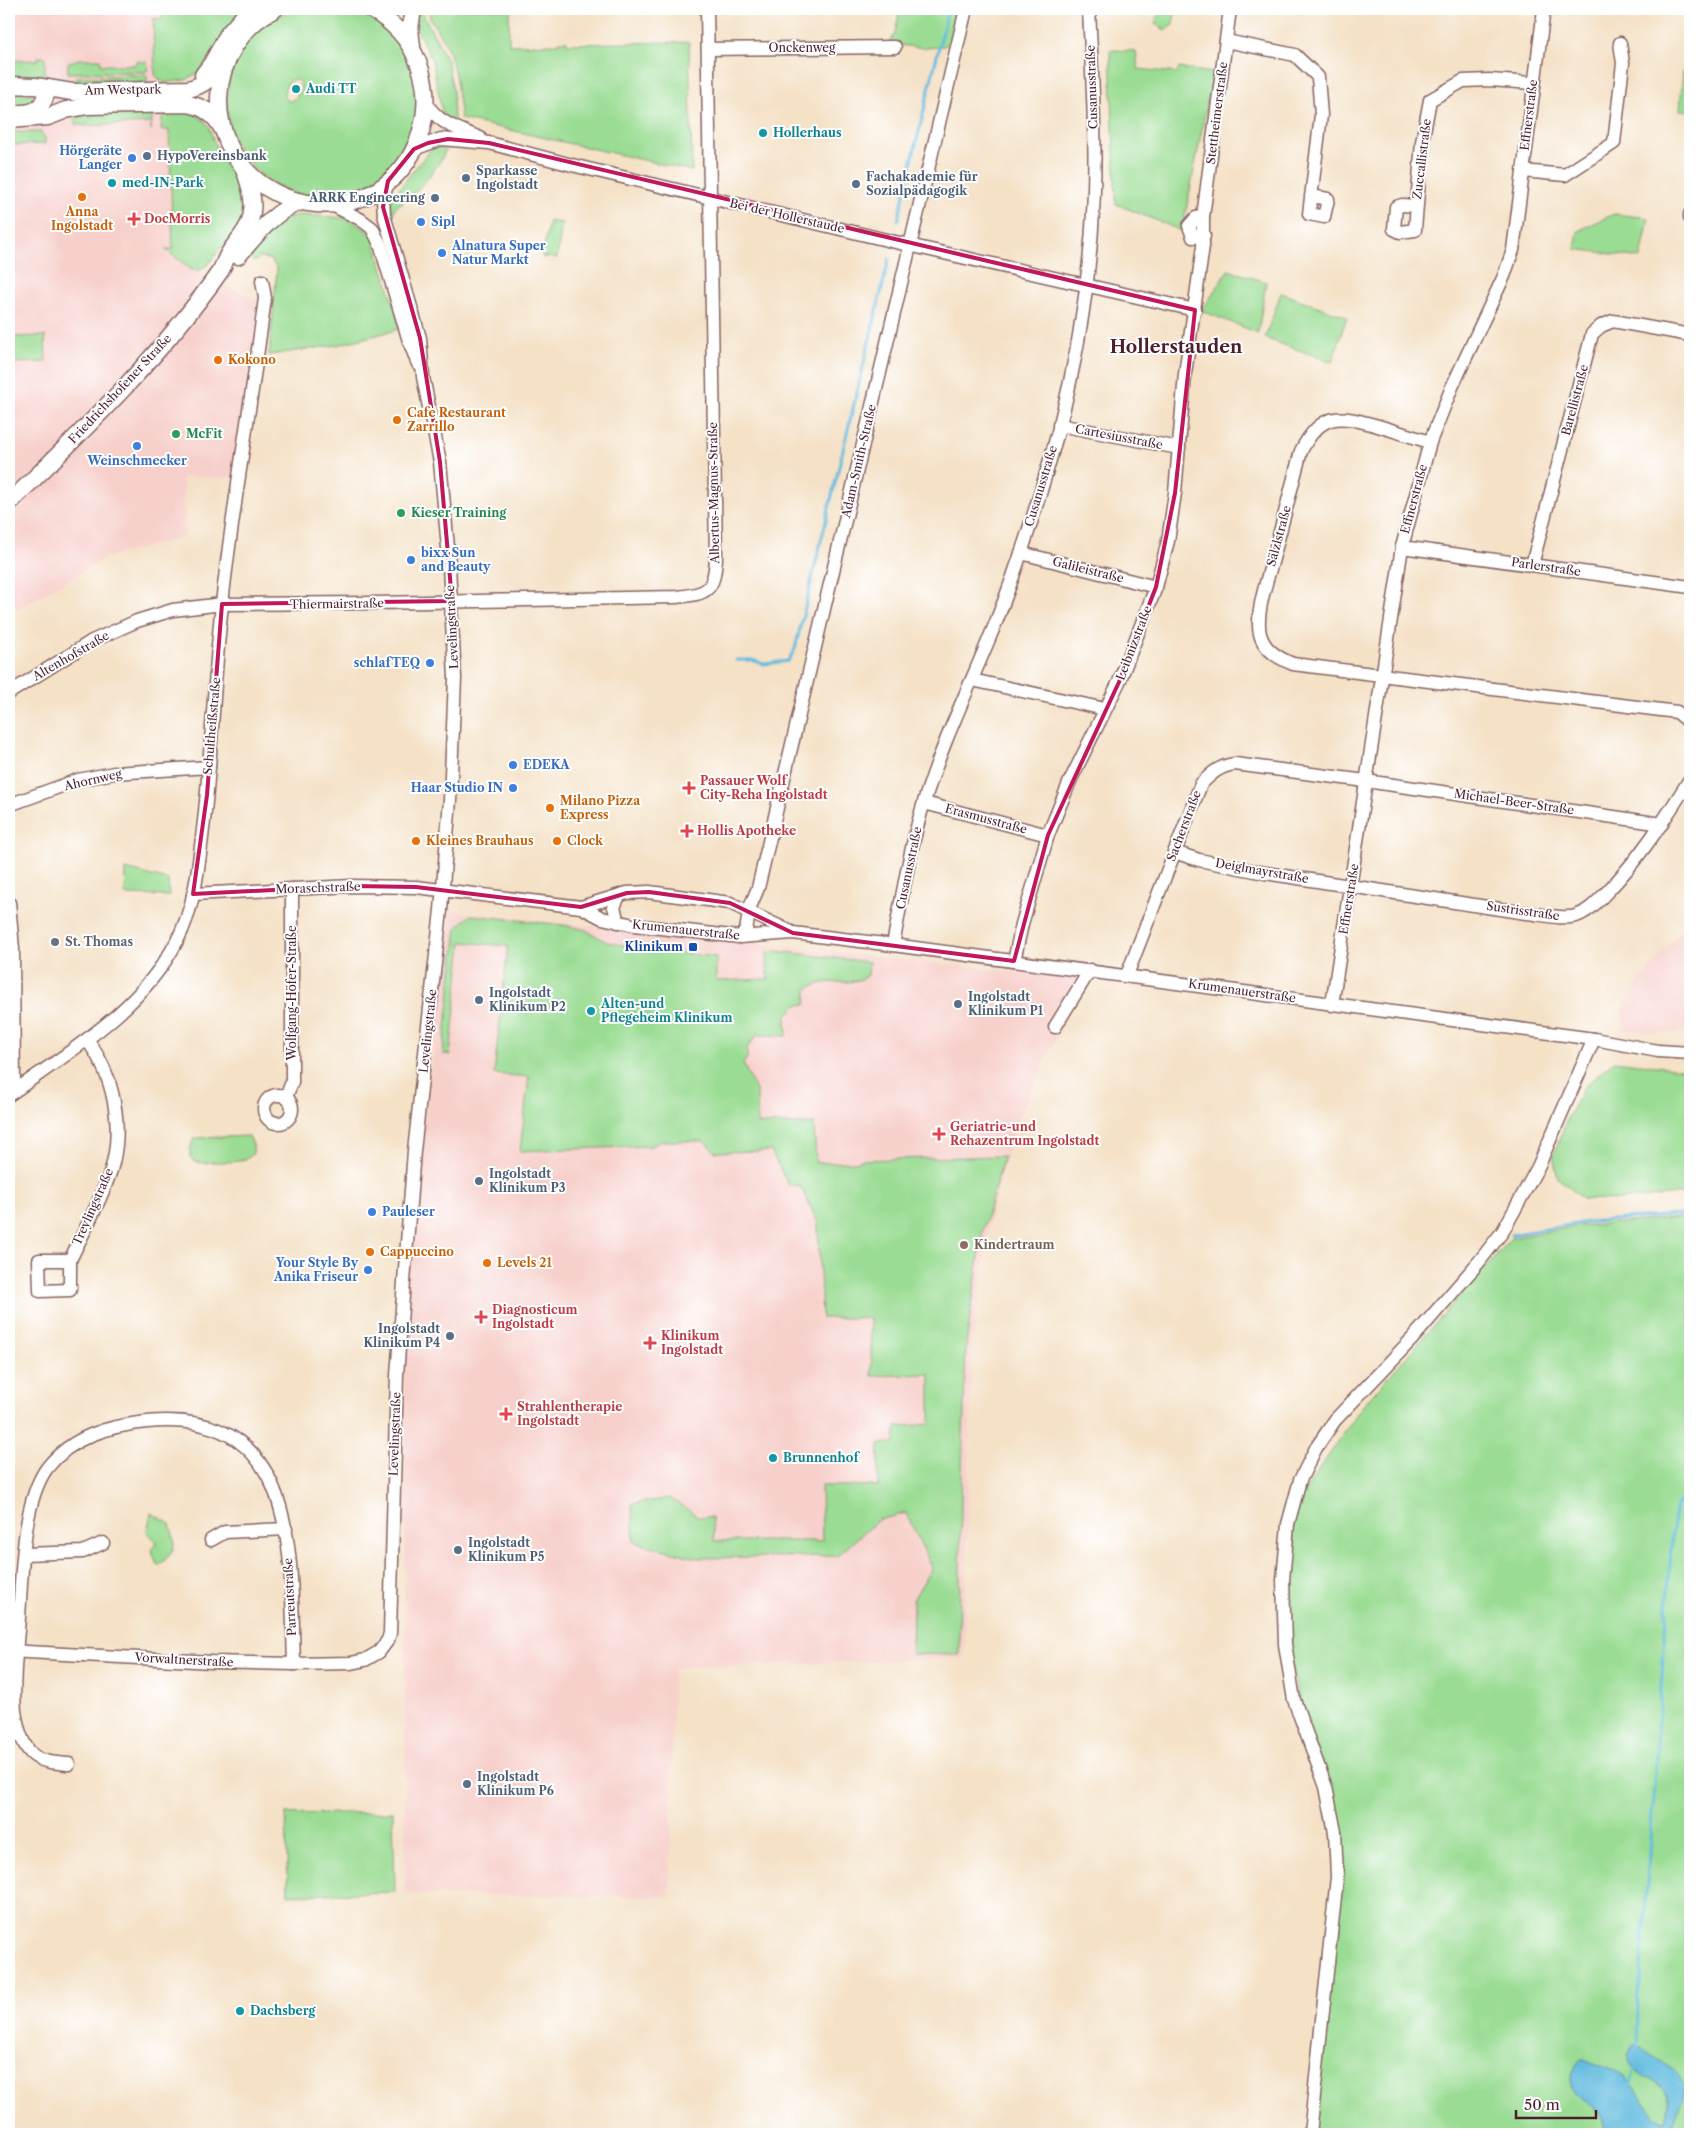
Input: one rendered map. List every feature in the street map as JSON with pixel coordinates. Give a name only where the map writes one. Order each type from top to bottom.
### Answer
[{"type":"main road","points":[[177,89],[199,79],[206,72],[228,34],[250,9]]},
{"type":"main road","points":[[272,10],[248,29],[236,44],[227,61],[219,98],[222,128],[233,153],[244,169],[258,182],[274,192],[301,202],[330,204],[358,198],[388,181],[404,166],[414,149],[424,122],[426,103],[423,74],[412,48],[395,26],[370,9]]},
{"type":"main road","points":[[412,48],[410,29],[413,9]]},
{"type":"main road","name":"Am Westpark","points":[[9,85],[72,92],[177,89],[199,86],[208,80],[227,61]]},
{"type":"main road","points":[[9,114],[27,113],[36,110],[43,102],[48,88]]},
{"type":"main road","name":"Am Westpark","points":[[9,120],[48,117],[66,110],[87,106],[185,104],[197,106],[208,111],[222,128]]},
{"type":"main road","name":"Friedrichshofener Straße","points":[[9,503],[70,444],[135,376],[187,315],[222,267],[229,252],[246,229],[252,213],[251,192],[244,169]]},
{"type":"main road","name":"Friedrichshofener Straße","points":[[222,267],[237,257],[276,216],[290,206],[301,202]]},
{"type":"street","points":[[707,9],[709,198]]},
{"type":"street","name":"Adam-Smith-Straße","points":[[740,937],[746,930],[749,913],[760,880],[966,9]]},
{"type":"street","name":"Cusanusstraße","points":[[893,944],[907,869],[924,803],[944,744],[997,618],[1021,553],[1060,425],[1074,360],[1086,286],[1093,213],[1094,140],[1089,9]]},
{"type":"street","name":"Stettheimerstraße","points":[[1195,310],[1204,236],[1193,237],[1189,226],[1196,218],[1204,217],[1230,9]]},
{"type":"street","name":"Effnerstraße","points":[[1332,1004],[1402,546],[1430,442],[1452,387],[1504,276],[1513,250],[1533,82],[1544,9]]},
{"type":"street","points":[[1226,40],[1295,55],[1318,77],[1321,115],[1312,196]]},
{"type":"street","points":[[1523,171],[1565,175],[1614,143],[1622,63],[1620,43]]},
{"type":"street","name":"Onckenweg","points":[[708,50],[895,47]]},
{"type":"street","name":"Zuccallistraße","points":[[1416,206],[1422,142],[1430,100],[1463,81],[1533,82]]},
{"type":"street","name":"Bei der Hollerstaude","points":[[426,103],[436,118],[489,143]]},
{"type":"street","name":"Bei der Hollerstaude","points":[[414,149],[441,139],[489,143],[709,198],[1195,310]]},
{"type":"street","name":"Levelingstraße","points":[[351,1663],[365,1660],[379,1652],[388,1640],[390,1633],[397,1375],[414,1151],[443,890],[454,740],[455,678],[452,600],[440,462],[423,377],[420,338],[384,215],[383,200],[388,181]]},
{"type":"street","name":"Albertus-Magnus-Straße","points":[[452,600],[676,597],[696,595],[709,588],[715,578],[716,558],[709,198]]},
{"type":"street","name":"Levelingstraße","points":[[330,204],[360,219],[372,228],[380,244],[409,340],[423,377]]},
{"type":"street","name":"Schultheißstraße","points":[[11,1093],[87,1040],[121,1011],[152,976],[177,942],[193,894],[200,854],[209,767],[222,604],[265,298],[262,281]]},
{"type":"street","name":"Leibnizstraße","points":[[1014,961],[1022,924],[1048,836],[1070,781],[1119,682],[1156,587],[1168,540],[1175,493],[1185,374],[1195,310]]},
{"type":"street","name":"Barellistraße","points":[[1532,565],[1592,334],[1601,326],[1614,322],[1690,335]]},
{"type":"street","name":"Sälzlstraße","points":[[1382,674],[1293,664],[1280,659],[1266,647],[1260,636],[1259,624],[1262,598],[1301,451],[1309,434],[1321,424],[1339,417],[1353,419],[1430,442]]},
{"type":"street","name":"Cartesiusstraße","points":[[1060,425],[1179,448]]},
{"type":"street","name":"Parlerstraße","points":[[1402,546],[1690,587]]},
{"type":"street","name":"Galileistraße","points":[[1021,553],[1156,587]]},
{"type":"street","name":"Thiermairstraße","points":[[222,604],[377,603],[452,600]]},
{"type":"street","name":"Altenhofstraße","points":[[9,693],[92,640],[137,621],[173,610],[222,604]]},
{"type":"street","points":[[1382,674],[1677,712],[1690,723]]},
{"type":"street","points":[[972,680],[1105,710]]},
{"type":"street","name":"Sacherstraße","points":[[1127,975],[1201,784],[1214,770],[1235,764],[1366,781]]},
{"type":"street","name":"Ahornweg","points":[[9,805],[78,780],[114,773],[209,767]]},
{"type":"street","name":"Sustrisstraße","points":[[1351,886],[1526,913],[1566,917],[1576,916],[1590,908],[1629,869],[1662,824],[1690,779]]},
{"type":"street","name":"Michael-Beer-Straße","points":[[1366,781],[1662,824]]},
{"type":"street","name":"Erasmusstraße","points":[[924,803],[1048,836]]},
{"type":"street","name":"Deiglmayrstraße","points":[[1174,852],[1199,860],[1255,871],[1351,886]]},
{"type":"street","name":"Moraschstraße","points":[[193,894],[292,888],[380,886],[443,890]]},
{"type":"street","name":"Wolfgang-Höfer-Straße","points":[[286,1097],[292,1082],[292,888]]},
{"type":"street","name":"Krumenauerstraße","points":[[443,890],[581,907],[602,918],[618,922],[740,937],[793,933],[893,944],[1594,1040],[1658,1051],[1690,1053]]},
{"type":"street","name":"Krumenauerstraße","points":[[581,907],[627,893],[649,892],[730,904],[793,933]]},
{"type":"street","points":[[618,922],[614,907],[619,896]]},
{"type":"street","points":[[9,903],[11,949],[11,1093]]},
{"type":"street","points":[[1055,1027],[1090,970]]},
{"type":"street","name":"Treylingstraße","points":[[70,1260],[104,1189],[111,1168],[116,1138],[116,1114],[110,1083],[99,1056],[87,1040]]},
{"type":"street","points":[[1310,2134],[1337,1877],[1335,1832],[1326,1787],[1294,1700],[1285,1644],[1283,1580],[1288,1524],[1300,1480],[1316,1448],[1335,1420],[1412,1339],[1478,1263],[1503,1231],[1538,1167],[1594,1040]]},
{"type":"street","name":"Parreutstraße","points":[[69,1764],[50,1763],[32,1754],[21,1737],[15,1713],[13,1651],[28,1518],[36,1490],[46,1470],[60,1453],[83,1438],[106,1429],[127,1424],[156,1422],[190,1423],[209,1427],[242,1444],[255,1456],[275,1488],[286,1529],[294,1664]]},
{"type":"street","points":[[211,1540],[225,1532],[286,1529]]},
{"type":"street","points":[[24,1554],[84,1552],[103,1543]]},
{"type":"street","name":"Vorwaltnerstraße","points":[[13,1651],[163,1660],[294,1664],[351,1663]]},
{"type":"highlighted area","points":[[448,139],[489,143],[1195,310],[1175,493],[1156,587],[1119,682],[1048,835],[1014,961],[793,933],[730,903],[649,892],[627,893],[581,907],[416,887],[352,886],[193,894],[207,795],[222,604],[452,601],[440,462],[420,338],[383,207],[388,181],[414,149],[428,143]]},
{"type":"shaded area","points":[[9,9],[165,9],[163,18],[169,116],[173,249],[165,249],[192,270],[260,301],[234,478],[183,477],[185,537],[107,557],[9,614]]},
{"type":"shaded area","name":"Klinikum Ingolstadt","points":[[452,911],[1083,979],[1014,1128],[991,1214],[972,1346],[964,1658],[673,1668],[670,1897],[405,1894],[405,1264]]},
{"type":"shaded area","points":[[1684,926],[1690,926],[1690,1032],[1661,1033],[1623,1029],[1623,1006],[1636,986]]},
{"type":"green space","points":[[165,9],[244,9],[199,72],[186,80],[165,83],[155,75],[153,19],[163,18]]},
{"type":"green space","points":[[292,9],[354,9],[381,24],[403,47],[408,55],[418,83],[420,96],[418,116],[409,144],[382,178],[353,193],[318,197],[301,194],[284,189],[268,180],[254,169],[239,151],[228,117],[227,99],[229,82],[241,51],[262,26]],"holes":[[[294,79],[300,82],[301,90],[295,99],[289,101],[284,97],[286,86]]]},
{"type":"green space","points":[[416,9],[423,9],[424,16],[447,60],[453,91],[454,124],[442,111],[432,60],[416,28]]},
{"type":"green space","points":[[429,9],[512,9],[509,16],[509,45],[559,44],[559,41],[567,41],[567,44],[689,42],[692,171],[461,119],[451,57],[430,18]]},
{"type":"green space","points":[[900,9],[960,9],[951,43],[929,48],[889,43],[895,34]]},
{"type":"green space","points":[[1166,9],[1175,12],[1173,25],[1165,30],[1155,24],[1158,15]]},
{"type":"green space","points":[[1110,50],[1136,51],[1138,69],[1176,73],[1179,68],[1213,73],[1182,231],[1116,204]]},
{"type":"green space","points":[[38,57],[45,57],[45,72],[43,75],[9,76],[9,61],[37,60]]},
{"type":"green space","points":[[79,59],[100,59],[101,65],[135,65],[136,61],[147,62],[148,70],[145,72],[68,73],[68,63]]},
{"type":"green space","points":[[1683,71],[1690,72],[1690,111],[1680,110]]},
{"type":"green space","points":[[147,75],[147,83],[75,84],[75,77]]},
{"type":"green space","points":[[9,93],[32,94],[35,101],[28,110],[9,110]]},
{"type":"green space","points":[[182,109],[200,117],[208,125],[219,153],[242,191],[246,210],[243,221],[236,233],[210,262],[198,271],[192,270],[165,249],[173,249],[169,130],[161,130],[162,118],[168,112]]},
{"type":"green space","points":[[153,110],[151,130],[151,123],[86,126],[75,124],[75,114]]},
{"type":"green space","points":[[9,132],[41,132],[45,138],[45,144],[9,145]]},
{"type":"green space","points":[[449,143],[441,160],[428,178],[415,192],[395,208],[392,219],[391,200],[394,195],[431,149]]},
{"type":"green space","points":[[1614,214],[1649,218],[1641,258],[1575,249],[1578,231]]},
{"type":"green space","points":[[299,215],[347,218],[372,234],[400,324],[396,330],[337,345],[269,355],[277,269],[271,260],[260,257],[254,262],[247,255],[276,224]]},
{"type":"green space","points":[[549,221],[562,223],[557,258],[542,257]]},
{"type":"green space","points":[[1228,270],[1266,282],[1258,333],[1202,311]]},
{"type":"green space","points":[[1281,293],[1347,317],[1332,362],[1265,338]]},
{"type":"green space","points":[[45,336],[46,362],[9,363],[9,337]]},
{"type":"green space","points":[[126,869],[168,880],[169,896],[125,895]]},
{"type":"green space","points":[[471,915],[563,925],[586,930],[607,942],[638,948],[716,957],[716,981],[768,979],[767,952],[776,951],[869,962],[868,975],[861,979],[821,983],[807,990],[806,1004],[797,1005],[786,1016],[787,1036],[757,1035],[747,1048],[747,1058],[743,1064],[757,1093],[758,1124],[814,1124],[816,1163],[1004,1156],[983,1230],[966,1345],[959,1655],[912,1654],[913,1600],[932,1567],[906,1513],[878,1520],[837,1556],[697,1558],[634,1542],[632,1504],[670,1498],[699,1517],[712,1517],[714,1541],[822,1541],[821,1486],[878,1486],[879,1444],[895,1443],[896,1427],[930,1424],[930,1374],[872,1376],[870,1318],[822,1318],[818,1223],[801,1187],[789,1186],[771,1151],[715,1152],[704,1141],[662,1141],[651,1146],[520,1151],[529,1077],[494,1074],[508,946],[462,942],[450,1055],[443,1054],[457,927]]},
{"type":"green space","points":[[1614,1061],[1690,1070],[1690,1193],[1618,1200],[1583,1199],[1558,1178],[1553,1156],[1567,1119],[1584,1087]]},
{"type":"green space","points":[[249,1136],[253,1145],[253,1151],[245,1159],[231,1162],[201,1163],[190,1157],[190,1149],[194,1138]]},
{"type":"green space","points":[[1690,1217],[1690,2134],[1312,2134],[1342,1874],[1292,1670],[1288,1614],[1289,1552],[1297,1502],[1361,1408],[1511,1238],[1579,1226]]},
{"type":"green space","points":[[151,1513],[170,1524],[174,1538],[172,1552],[158,1566],[151,1550],[157,1542],[147,1532]]},
{"type":"green space","points":[[393,1812],[395,1892],[288,1895],[286,1814]]},
{"type":"water","points":[[1633,2044],[1674,2069],[1684,2085],[1673,2123],[1677,2134],[1607,2134],[1596,2110],[1577,2096],[1572,2089],[1573,2071],[1580,2060],[1585,2060],[1625,2075],[1656,2118],[1666,2121],[1667,2094],[1662,2087],[1640,2073],[1633,2066],[1628,2054]]},
{"type":"waterway","points":[[898,220],[948,9]]},
{"type":"waterway","points":[[736,660],[752,660],[764,664],[788,661],[795,649],[889,259]]},
{"type":"waterway","points":[[1511,1235],[1587,1222],[1690,1214]]},
{"type":"waterway","points":[[1637,2049],[1638,2007],[1673,1522],[1676,1506],[1690,1485]]},
{"type":"waterway","points":[[1631,2088],[1636,2067]]},
{"type":"place","name":"Audi TT","points":[[296,89]]},
{"type":"place","name":"Hollerhaus","points":[[763,133]]},
{"type":"place","name":"HypoVereinsbank","points":[[147,156]]},
{"type":"place","name":"Hörgeräte Langer","points":[[132,158]]},
{"type":"place","name":"Sparkasse Ingolstadt","points":[[466,178]]},
{"type":"place","name":"med-IN-Park","points":[[112,183]]},
{"type":"place","name":"Fachakademie für Sozialpädagogik","points":[[856,184]]},
{"type":"place","name":"Anna Ingolstadt","points":[[82,197]]},
{"type":"place","name":"ARRK Engineering","points":[[435,198]]},
{"type":"place","name":"DocMorris","points":[[134,219]]},
{"type":"place","name":"Sipl","points":[[421,222]]},
{"type":"place","name":"Alnatura Super Natur Markt","points":[[442,253]]},
{"type":"place","name":"Kokono","points":[[218,360]]},
{"type":"place","name":"Cafe Restaurant Zarrillo","points":[[397,420]]},
{"type":"place","name":"McFit","points":[[176,434]]},
{"type":"place","name":"Weinschmecker","points":[[137,446]]},
{"type":"place","name":"Kieser Training","points":[[401,513]]},
{"type":"place","name":"bixx Sun and Beauty","points":[[411,560]]},
{"type":"place","name":"schlafTEQ","points":[[430,663]]},
{"type":"place","name":"EDEKA","points":[[513,765]]},
{"type":"place","name":"Haar Studio IN","points":[[513,788]]},
{"type":"place","name":"Passauer Wolf City-Reha Ingolstadt","points":[[689,788]]},
{"type":"place","name":"Milano Pizza Express","points":[[550,808]]},
{"type":"place","name":"Hollis Apotheke","points":[[687,831]]},
{"type":"place","name":"Kleines Brauhaus","points":[[416,841]]},
{"type":"place","name":"Clock","points":[[557,841]]},
{"type":"place","name":"St. Thomas","points":[[55,942]]},
{"type":"place","name":"Klinikum","points":[[693,947]]},
{"type":"place","name":"Ingolstadt Klinikum P2","points":[[479,1000]]},
{"type":"place","name":"Ingolstadt Klinikum P1","points":[[958,1004]]},
{"type":"place","name":"Alten-und Pflegeheim Klinikum","points":[[591,1011]]},
{"type":"place","name":"Geriatrie-und Rehazentrum Ingolstadt","points":[[939,1134]]},
{"type":"place","name":"Ingolstadt Klinikum P3","points":[[479,1181]]},
{"type":"place","name":"Pauleser","points":[[372,1212]]},
{"type":"place","name":"Kindertraum","points":[[964,1245]]},
{"type":"place","name":"Cappuccino","points":[[370,1252]]},
{"type":"place","name":"Levels 21","points":[[487,1263]]},
{"type":"place","name":"Your Style By Anika Friseur","points":[[368,1270]]},
{"type":"place","name":"Diagnosticum Ingolstadt","points":[[481,1317]]},
{"type":"place","name":"Ingolstadt Klinikum P4","points":[[450,1336]]},
{"type":"place","name":"Klinikum Ingolstadt","points":[[650,1343]]},
{"type":"place","name":"Strahlentherapie Ingolstadt","points":[[506,1414]]},
{"type":"place","name":"Brunnenhof","points":[[773,1458]]},
{"type":"place","name":"Ingolstadt Klinikum P5","points":[[458,1550]]},
{"type":"place","name":"Ingolstadt Klinikum P6","points":[[467,1784]]},
{"type":"place","name":"Dachsberg","points":[[240,2011]]},
{"type":"district","name":"Hollerstauden","points":[[1176,347]]}]
